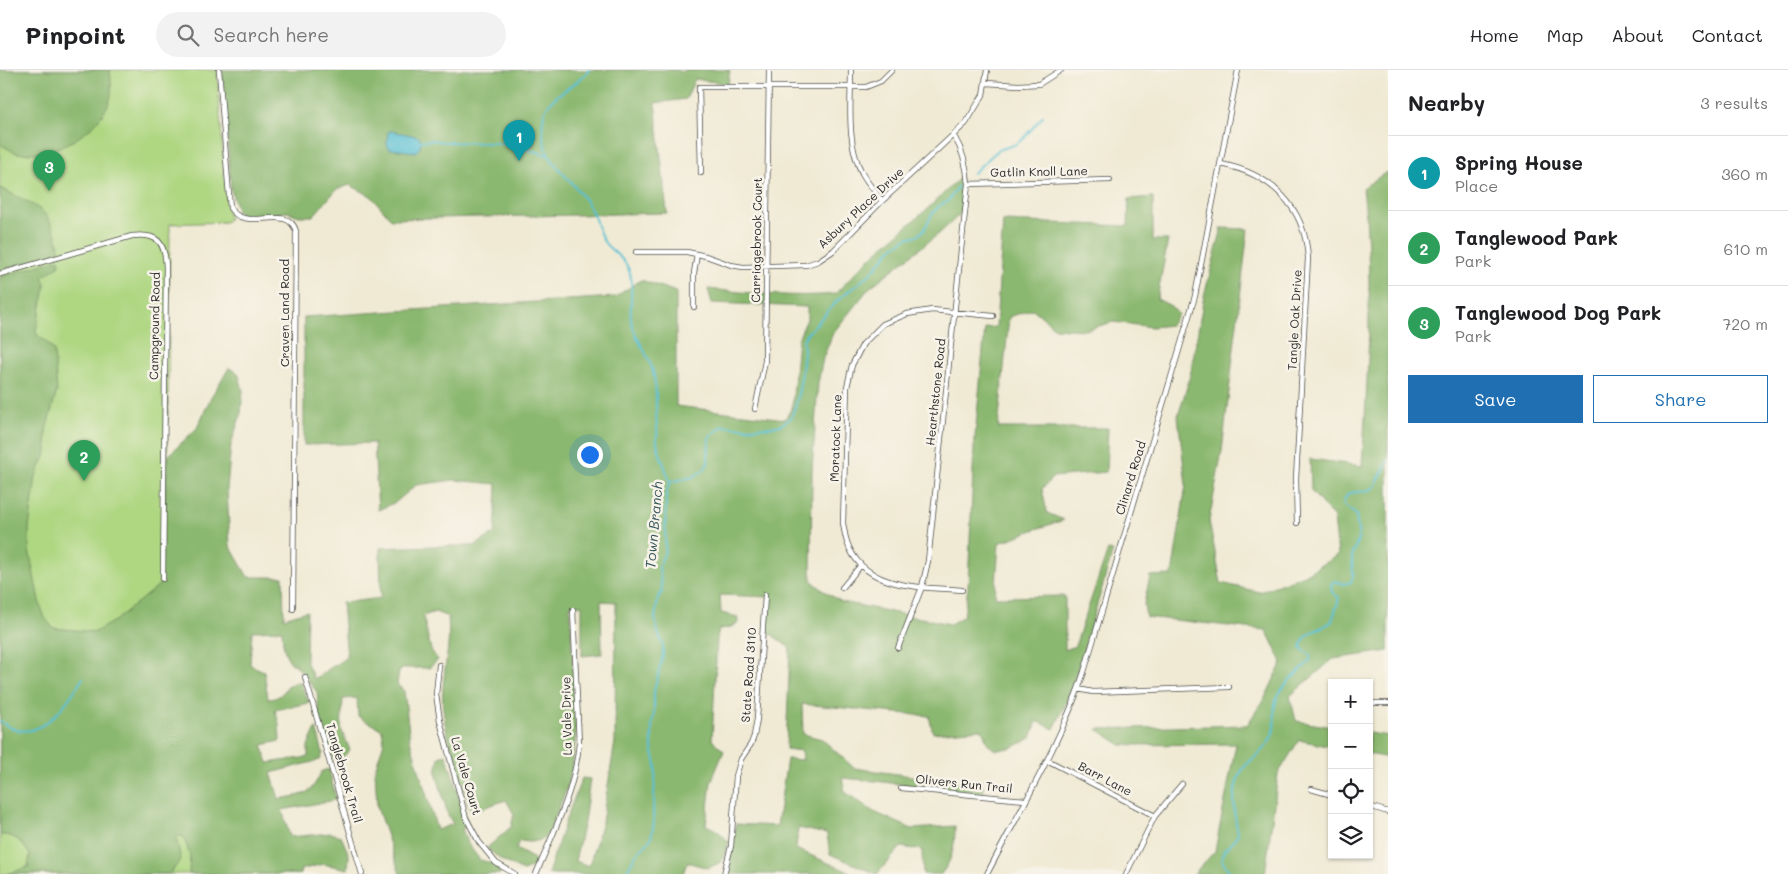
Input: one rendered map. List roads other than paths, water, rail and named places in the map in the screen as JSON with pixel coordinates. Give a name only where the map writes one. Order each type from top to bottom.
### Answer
[{"type":"street","name":"Craven Land Road","points":[[219,70],[230,208],[236,216],[246,219],[285,218],[293,224],[296,231],[293,610]]},
{"type":"street","name":"Carriagebrook Court","points":[[756,409],[765,361],[769,70]]},
{"type":"street","points":[[851,70],[854,149],[862,173],[882,202]]},
{"type":"street","points":[[700,174],[699,87],[866,88],[888,76],[892,70]]},
{"type":"street","name":"Asbury Place Drive","points":[[636,252],[697,254],[731,265],[766,267],[806,265],[818,261],[834,251],[882,202],[966,123],[983,96],[987,70]]},
{"type":"street","points":[[986,83],[1039,84],[1061,70]]},
{"type":"street","name":"Clinard Road","points":[[987,874],[1047,760],[1078,689],[1188,321],[1202,267],[1238,70]]},
{"type":"street","name":"Hearthstone Road","points":[[898,648],[922,587],[929,551],[968,184],[967,168],[961,148],[954,136]]},
{"type":"street","name":"Tangle Oak Drive","points":[[1221,164],[1248,171],[1270,183],[1292,208],[1304,231],[1308,258],[1296,480],[1297,523]]},
{"type":"street","name":"Gatlin Knoll Lane","points":[[968,184],[1110,180]]},
{"type":"street","name":"Campground Road","points":[[0,274],[132,236],[154,237],[162,246],[166,267],[163,578]]},
{"type":"street","points":[[694,308],[694,273],[697,254]]},
{"type":"street","name":"Moratock Lane","points":[[962,590],[922,587],[886,581],[861,565],[847,542],[843,522],[847,387],[852,365],[863,344],[883,324],[907,314],[932,310],[993,316]]},
{"type":"street","points":[[842,588],[861,565]]},
{"type":"street","name":"State Road 3110","points":[[724,874],[732,846],[736,776],[741,759],[754,736],[757,720],[765,595]]},
{"type":"street","name":"La Vale Drive","points":[[536,874],[571,788],[577,765],[579,743],[573,610]]},
{"type":"street","name":"La Vale Court","points":[[439,665],[436,694],[440,721],[466,818],[479,842],[496,862],[515,874]]},
{"type":"street","name":"Tanglebrook Trail","points":[[306,677],[362,874]]},
{"type":"street","points":[[1078,689],[1093,692],[1229,686]]},
{"type":"street","points":[[1373,703],[1388,703]]},
{"type":"street","name":"Barr Lane","points":[[1047,760],[1155,816]]},
{"type":"street","points":[[1126,874],[1155,816],[1182,784]]},
{"type":"street","name":"Olivers Run Trail","points":[[901,788],[1025,800]]},
{"type":"street","points":[[1311,789],[1328,794]]},
{"type":"street","points":[[1373,807],[1388,812]]},
{"type":"water","points":[[388,132],[417,136],[421,140],[419,149],[416,152],[390,149],[387,145]]},
{"type":"waterway","name":"Town Branch","points":[[589,70],[548,105],[544,113],[542,125],[544,141],[554,163],[588,204],[605,243],[624,261],[628,268],[631,280],[631,320],[635,333],[651,365],[655,379],[657,443],[670,482],[666,494],[665,551],[659,567],[662,592],[658,598],[655,618],[663,645],[663,655],[654,691],[652,724],[652,748],[656,765],[654,822],[651,838],[636,854],[625,874]]},
{"type":"waterway","points":[[973,173],[998,150],[1014,145],[1022,140],[1043,116]]},
{"type":"waterway","points":[[420,141],[496,143],[548,155]]},
{"type":"waterway","points":[[670,482],[693,477],[704,470],[708,463],[709,439],[711,435],[723,426],[746,428],[771,427],[781,425],[791,418],[797,401],[802,372],[805,336],[839,299],[871,273],[891,249],[907,238],[918,235],[924,230],[932,214],[939,206],[948,201],[958,186]]},
{"type":"waterway","points":[[1231,874],[1223,862],[1222,856],[1225,849],[1238,833],[1234,806],[1235,788],[1238,779],[1247,764],[1265,748],[1272,736],[1275,705],[1280,692],[1310,661],[1310,655],[1301,648],[1302,642],[1309,634],[1332,621],[1339,598],[1332,592],[1331,584],[1335,581],[1344,584],[1351,582],[1353,576],[1352,556],[1359,538],[1356,515],[1345,506],[1345,498],[1349,493],[1374,488],[1388,461]]},
{"type":"waterway","points":[[0,721],[13,729],[26,731],[38,728],[59,711],[83,678]]},
{"type":"place","name":"Spring House","points":[[519,161]]},
{"type":"place","name":"Tanglewood Dog Park","points":[[49,191]]},
{"type":"place","name":"Tanglewood Park","points":[[84,481]]}]
